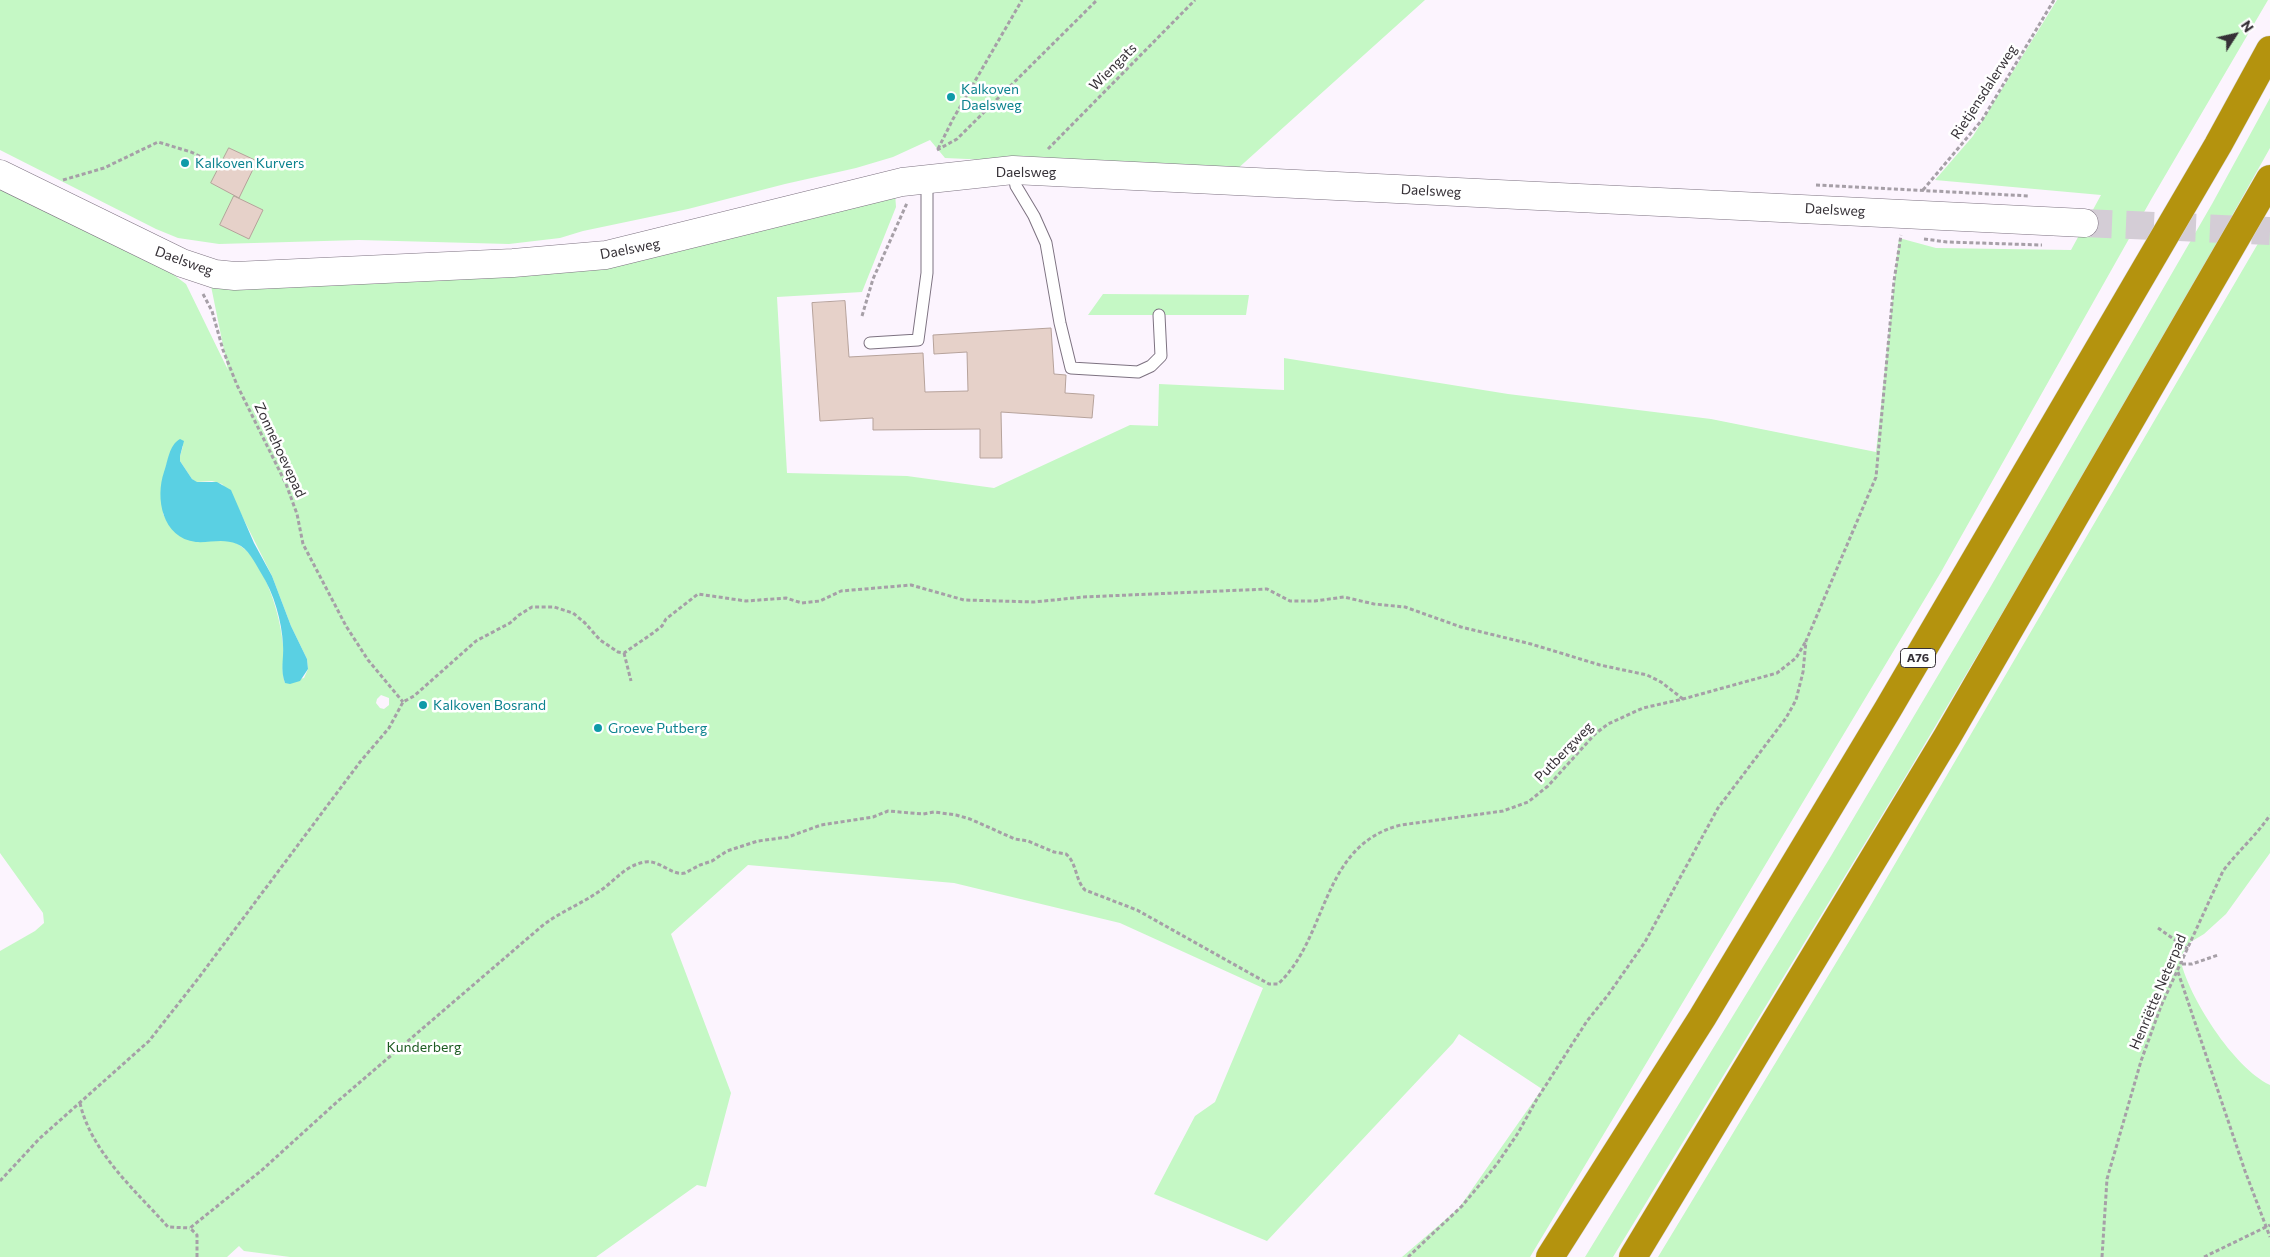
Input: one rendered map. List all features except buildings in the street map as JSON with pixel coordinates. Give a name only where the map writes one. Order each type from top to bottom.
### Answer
[{"type":"highway","name":"A76","points":[[1550,1257],[1702,1018],[1888,708],[2218,145],[2270,50]]},
{"type":"highway","points":[[1633,1257],[1947,737],[2270,179]]},
{"type":"street","name":"Daelsweg","points":[[0,174],[182,263],[214,274],[235,276],[513,263],[606,255],[882,186],[1013,170],[2084,223]]},
{"type":"lane","points":[[1013,170],[1016,186],[1034,216],[1046,243],[1060,323],[1072,368],[1131,373],[1144,370],[1161,356],[1159,315]]},
{"type":"lane","points":[[870,343],[918,340],[927,273],[929,181]]},
{"type":"path","points":[[1022,0],[937,150],[957,139],[1097,0]]},
{"type":"path","name":"Wiengats","points":[[1047,150],[1195,0]]},
{"type":"path","name":"Rietjensdalerweg","points":[[2038,197],[1924,190],[1982,120],[2054,0]]},
{"type":"path","points":[[64,180],[104,168],[158,142],[191,152],[216,164]]},
{"type":"path","points":[[862,316],[873,279],[909,199],[929,181]]},
{"type":"path","points":[[1408,1257],[1462,1206],[1518,1133],[1586,1021],[1608,995],[1645,942],[1718,808],[1786,718],[1796,700],[1803,672],[1806,641],[1876,477],[1894,281],[1901,234],[1909,235]]},
{"type":"path","points":[[1916,237],[1947,242],[2051,246]]},
{"type":"path","name":"Zonnehoevepad","points":[[208,302],[237,385],[286,484],[297,514],[303,544],[346,626],[368,660],[404,702]]},
{"type":"path","points":[[0,1181],[39,1139],[149,1041],[360,762],[389,728],[404,702],[414,696],[476,641],[499,630],[532,607],[554,606],[573,613],[605,644],[618,652],[624,653],[653,634],[662,626],[666,618],[698,594],[746,601],[786,598],[802,604],[820,601],[841,591],[912,585],[964,600],[1034,602],[1083,597],[1266,589],[1290,601],[1315,601],[1344,597],[1374,604],[1404,607],[1478,632],[1531,644],[1613,668],[1648,675],[1661,682],[1683,699]]},
{"type":"path","name":"Putbergweg","points":[[190,1228],[268,1164],[338,1101],[542,926],[570,906],[606,887],[617,875],[645,862],[665,866],[677,874],[681,874],[712,861],[733,849],[758,841],[794,835],[822,825],[873,817],[888,812],[923,814],[945,812],[970,819],[1014,839],[1028,841],[1054,852],[1066,854],[1072,863],[1080,886],[1085,890],[1129,906],[1269,984],[1278,984],[1284,979],[1302,951],[1326,898],[1349,857],[1366,840],[1388,828],[1504,811],[1528,802],[1548,786],[1596,734],[1608,724],[1643,708],[1777,673],[1796,658],[1806,641]]},
{"type":"path","points":[[624,653],[631,681]]},
{"type":"path","name":"Henriëtte Neterpad","points":[[2102,1257],[2107,1178],[2146,1046],[2161,1006],[2182,964],[2207,902],[2223,870],[2231,859],[2248,844],[2270,815]]},
{"type":"path","points":[[2158,928],[2188,949]]},
{"type":"path","points":[[2182,964],[2192,964],[2218,955]]},
{"type":"path","points":[[2178,971],[2270,1237]]},
{"type":"path","points":[[80,1103],[83,1118],[95,1143],[168,1227],[190,1228],[197,1235],[197,1257]]},
{"type":"path","points":[[2204,1257],[2270,1225]]},
{"type":"green space","points":[[0,0],[1425,0],[1235,171],[945,158],[930,140],[893,157],[856,168],[688,209],[583,231],[560,238],[509,244],[359,240],[219,244],[178,238],[156,229],[0,150]]},
{"type":"green space","name":"Kunderberg","points":[[2057,0],[2268,0],[2152,198],[1941,572],[1530,1257],[1402,1257],[1459,1208],[1542,1089],[1459,1034],[1453,1043],[1267,1241],[1154,1194],[1195,1116],[1215,1102],[1263,988],[1120,923],[954,883],[748,865],[671,934],[731,1093],[706,1187],[697,1185],[596,1257],[290,1257],[244,1251],[239,1246],[227,1257],[0,1257],[0,951],[35,931],[44,923],[43,913],[0,853],[0,178],[124,223],[141,259],[163,267],[186,284],[228,370],[211,286],[390,280],[895,193],[896,207],[862,292],[777,297],[787,473],[907,476],[994,488],[1130,425],[1158,426],[1159,384],[1284,390],[1284,358],[1508,394],[1711,419],[1876,452],[1899,238],[1936,248],[2071,250],[2101,195],[1935,180],[1973,136]],"holes":[[[173,446],[183,446],[180,461],[192,479],[196,482],[212,481],[222,484],[234,500],[272,576],[291,626],[307,659],[308,669],[304,678],[285,683],[282,634],[275,606],[265,578],[250,555],[242,547],[231,541],[193,541],[184,537],[174,529],[163,514],[166,466]],[[381,695],[389,698],[389,705],[384,709],[380,708],[376,703]]]},
{"type":"green space","points":[[2270,98],[2270,148],[2128,401],[1907,774],[1613,1257],[1585,1257],[1831,856],[1991,586],[2212,204]]},
{"type":"green space","points":[[2270,223],[2270,853],[2226,914],[2204,934],[2189,943],[2180,958],[2192,992],[2214,1030],[2242,1063],[2256,1076],[2270,1085],[2270,1257],[1658,1257],[1868,910]]},
{"type":"green space","points":[[1103,294],[1249,295],[1246,315],[1088,315]]},
{"type":"water","points":[[180,439],[184,441],[180,461],[192,479],[197,482],[217,482],[231,490],[254,543],[272,576],[291,626],[307,659],[308,669],[300,681],[290,684],[285,683],[282,669],[283,650],[279,617],[270,589],[248,552],[232,542],[196,542],[184,539],[175,533],[164,515],[161,505],[161,482],[171,449]]},
{"type":"tunnel","points":[[2084,223],[2270,231]]},
{"type":"place","name":"Kalkoven Daelsweg","points":[[951,97]]},
{"type":"place","name":"Kalkoven Kurvers","points":[[185,163]]},
{"type":"place","name":"Kalkoven Bosrand","points":[[423,705]]},
{"type":"place","name":"Groeve Putberg","points":[[598,728]]}]
